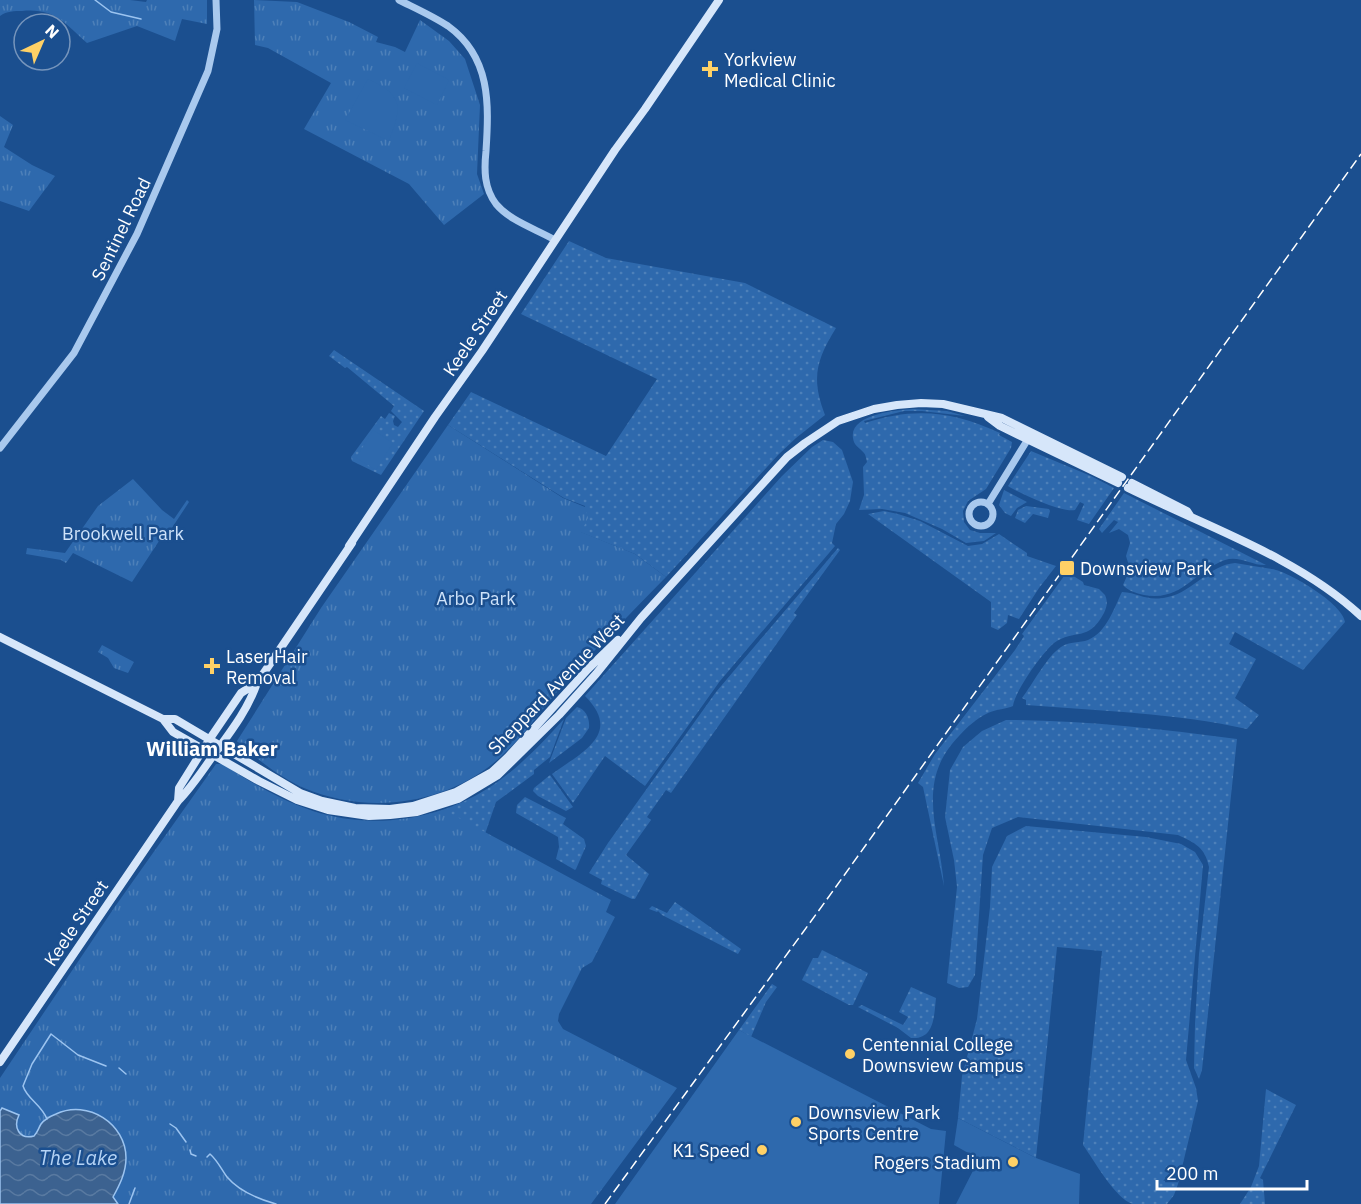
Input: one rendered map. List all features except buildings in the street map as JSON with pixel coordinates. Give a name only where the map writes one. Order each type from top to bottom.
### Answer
[{"type":"main road","name":"Keele Street","points":[[0,1062],[177,801],[186,793],[222,746],[251,700],[257,683],[719,0]]},
{"type":"main road","name":"Sheppard Avenue West","points":[[0,637],[163,719],[173,732],[297,800],[328,810],[369,816],[390,815],[438,806],[470,793],[498,775],[514,761],[589,681],[641,618],[787,457],[838,421],[874,410],[913,403],[943,404],[1002,418],[1120,480],[1000,426],[985,415]]},
{"type":"main road","points":[[1130,485],[1185,517],[1191,517],[1289,565],[1323,586],[1361,616]]},
{"type":"main road","name":"Sheppard Avenue West","points":[[163,719],[175,719],[300,793],[322,801],[356,808],[390,809],[435,800],[466,788],[500,764],[588,669],[641,618]]},
{"type":"main road","name":"Keele Street","points":[[177,801],[179,788],[209,740],[241,693],[257,683]]},
{"type":"street","name":"Sentinel Road","points":[[0,448],[74,353],[137,234],[208,71],[217,29],[216,0]]},
{"type":"street","points":[[399,0],[447,26],[468,46],[482,73],[488,96],[484,167],[490,195],[506,213],[555,240]]},
{"type":"street","points":[[988,504],[1028,438]]},
{"type":"green space","points":[[0,0],[146,2],[147,0],[207,0],[207,24],[182,19],[175,41],[137,26],[87,43],[72,29],[72,12],[13,11],[0,16]]},
{"type":"green space","points":[[254,0],[297,2],[349,22],[378,37],[376,42],[405,52],[420,20],[449,41],[465,59],[480,105],[477,174],[484,194],[444,225],[409,184],[304,129],[331,83],[268,48],[255,45]]},
{"type":"green space","points":[[417,63],[449,80],[437,105],[404,88]]},
{"type":"green space","points":[[368,79],[388,91],[397,103],[398,110],[389,141],[345,120]]},
{"type":"green space","points":[[0,116],[13,125],[4,147],[32,165],[55,176],[29,211],[0,201]]},
{"type":"green space","points":[[569,241],[606,258],[745,283],[836,328],[824,350],[818,370],[818,391],[825,415],[778,455],[666,577],[635,554],[580,532],[585,506],[564,498],[448,425],[471,392],[606,456],[657,379],[521,314]]},
{"type":"green space","points":[[334,350],[424,411],[381,475],[352,461],[351,457],[381,416],[385,419],[389,413],[395,416],[394,425],[398,427],[402,422],[391,411],[394,406],[347,367],[345,368],[329,356]]},
{"type":"green space","points":[[913,409],[947,411],[965,416],[904,411],[864,421],[865,423],[917,413],[950,416],[1000,433],[999,435],[1012,442],[1011,448],[986,489],[968,501],[963,511],[964,522],[970,530],[980,533],[996,533],[984,541],[966,543],[942,529],[905,513],[882,509],[859,510],[864,495],[863,467],[867,462],[865,454],[854,443],[854,430],[859,423],[876,415]]},
{"type":"green space","name":"Arbo Park","points":[[448,425],[563,498],[585,507],[588,518],[581,532],[635,554],[666,577],[568,679],[516,742],[496,761],[475,776],[453,788],[429,796],[379,803],[328,796],[304,788],[286,779],[237,741],[321,608]]},
{"type":"green space","points":[[373,430],[393,443],[376,470],[356,458]]},
{"type":"green space","points":[[823,440],[833,442],[842,450],[853,482],[850,501],[836,524],[832,543],[835,546],[720,681],[645,786],[605,756],[573,803],[552,774],[586,750],[599,732],[600,721],[596,709],[585,696],[782,476],[812,447]]},
{"type":"green space","points":[[1031,451],[1114,488],[1089,524],[1077,520],[1084,504],[1080,502],[1075,510],[1051,506],[1008,486]]},
{"type":"green space","name":"Brookwell Park","points":[[133,479],[162,510],[174,519],[187,500],[189,502],[164,540],[161,538],[132,582],[73,553],[66,563],[61,560],[26,554],[27,548],[65,553],[98,506]]},
{"type":"green space","points":[[1004,490],[1027,502],[1017,508],[1011,516],[1005,513],[999,505]]},
{"type":"green space","points":[[1124,493],[1266,565],[1230,559],[1214,565],[1178,590],[1168,594],[1144,595],[1130,590],[1123,585],[1130,569],[1126,556],[1130,543],[1128,535],[1119,529],[1109,533],[1118,522],[1114,520],[1102,533],[1099,529]]},
{"type":"green space","points":[[1026,506],[1049,509],[1048,518],[1033,514],[1025,523],[1015,518],[1018,510]]},
{"type":"green space","points":[[884,511],[920,521],[968,546],[982,544],[999,534],[1027,553],[1027,556],[1056,566],[1019,619],[1008,615],[1007,623],[998,630],[991,627],[991,602],[868,514]]},
{"type":"green space","points":[[838,548],[840,550],[794,613],[797,615],[671,793],[666,790],[647,817],[651,820],[626,855],[649,874],[635,899],[601,884],[602,880],[589,873],[608,843],[716,692]]},
{"type":"green space","points":[[1235,563],[1272,569],[1291,576],[1326,598],[1342,615],[1345,622],[1303,670],[1235,632],[1229,644],[1256,659],[1235,698],[1259,715],[1247,729],[1165,716],[1026,705],[1026,700],[1022,698],[1056,651],[1064,645],[1088,640],[1095,636],[1105,626],[1122,592],[1149,598],[1168,597],[1185,590],[1217,568]]},
{"type":"green space","points":[[1067,572],[1084,585],[1099,589],[1105,595],[1107,602],[1105,611],[1098,622],[1087,632],[1068,636],[1049,648],[1024,682],[1013,706],[984,715],[962,733],[945,753],[937,771],[933,789],[935,826],[944,886],[923,787],[918,783],[935,754],[1015,650],[1024,636],[1022,634]]},
{"type":"green space","points":[[102,645],[134,662],[128,673],[114,668],[108,658],[98,652]]},
{"type":"green space","points":[[577,707],[587,715],[589,728],[582,738],[549,763],[566,718]]},
{"type":"green space","points":[[564,719],[550,757],[534,770],[534,774],[496,802],[484,837],[403,820],[453,806],[493,785],[528,756]]},
{"type":"green space","points":[[1006,720],[1093,723],[1237,739],[1202,1070],[1199,1079],[1194,1068],[1195,1024],[1199,954],[1209,867],[1202,850],[1178,835],[1018,817],[992,828],[983,855],[975,975],[968,987],[959,988],[947,983],[957,887],[945,817],[950,770],[963,747],[982,731]]},
{"type":"green space","points":[[216,764],[223,764],[276,796],[328,815],[354,820],[382,821],[444,810],[611,900],[606,912],[615,917],[592,962],[582,968],[559,1014],[558,1021],[563,1029],[677,1088],[591,1204],[0,1204],[0,1078],[114,908]]},
{"type":"green space","points":[[550,775],[573,807],[566,811],[533,791]]},
{"type":"green space","points":[[525,797],[566,818],[563,824],[584,839],[586,846],[575,870],[556,859],[559,847],[558,837],[516,813],[517,805]]},
{"type":"green space","points":[[1026,826],[1146,837],[1181,844],[1195,852],[1203,865],[1186,1060],[1198,1101],[1178,1184],[1167,1204],[1133,1204],[1126,1201],[1112,1187],[1083,1145],[1102,951],[1057,947],[1036,1158],[958,1118],[962,1076],[977,1019],[990,907],[992,867],[1007,836]]},
{"type":"green space","points":[[675,902],[741,949],[738,954],[658,911],[649,909],[652,906],[667,913]]},
{"type":"green space","points":[[822,950],[868,973],[853,1005],[802,980],[813,958],[818,958]]},
{"type":"green space","points":[[772,984],[777,987],[766,1002],[751,1037],[739,1030]]},
{"type":"green space","points":[[911,987],[936,998],[932,1025],[925,1035],[919,1038],[911,1038],[898,1028],[858,1007],[862,1005],[903,1025],[908,1017],[899,1012]]},
{"type":"green space","name":"Downsview Park Sports Centre","points":[[739,1030],[931,1129],[946,1131],[939,1204],[615,1204]]},
{"type":"green space","points":[[1266,1089],[1296,1105],[1260,1178],[1263,1180],[1265,1204],[1240,1204],[1251,1187],[1259,1166]]},
{"type":"green space","name":"Rogers Stadium","points":[[958,1118],[1036,1158],[1080,1174],[1079,1204],[956,1204],[979,1159],[954,1145]]},
{"type":"water","name":"The Lake","points":[[2,1108],[19,1115],[17,1128],[21,1134],[29,1137],[34,1136],[46,1120],[68,1110],[92,1112],[112,1125],[120,1135],[126,1158],[120,1184],[113,1197],[118,1204],[0,1204],[0,1111]]},
{"type":"waterway","points":[[95,0],[111,12],[141,19]]},
{"type":"waterway","points":[[47,1119],[23,1086],[32,1064],[51,1034],[78,1055],[106,1066]]},
{"type":"waterway","points":[[119,1068],[126,1074]]},
{"type":"waterway","points":[[170,1124],[176,1128],[186,1142]]},
{"type":"waterway","points":[[190,1150],[191,1154],[196,1156]]},
{"type":"waterway","points":[[207,1157],[210,1154],[227,1177],[237,1186],[256,1197],[276,1204]]},
{"type":"waterway","points":[[129,1204],[135,1188]]},
{"type":"railway","points":[[605,1204],[825,902],[1361,154]]},
{"type":"place","name":"Yorkview Medical Clinic","points":[[710,69]]},
{"type":"place","name":"Downsview Park","points":[[1067,568]]},
{"type":"place","name":"Laser Hair Removal","points":[[212,666]]},
{"type":"place","name":"Centennial College Downsview Campus","points":[[850,1054]]},
{"type":"place","name":"Downsview Park Sports Centre","points":[[796,1122]]},
{"type":"place","name":"K1 Speed","points":[[762,1150]]},
{"type":"place","name":"Rogers Stadium","points":[[1013,1162]]},
{"type":"district","name":"William Baker","points":[[212,748]]}]
